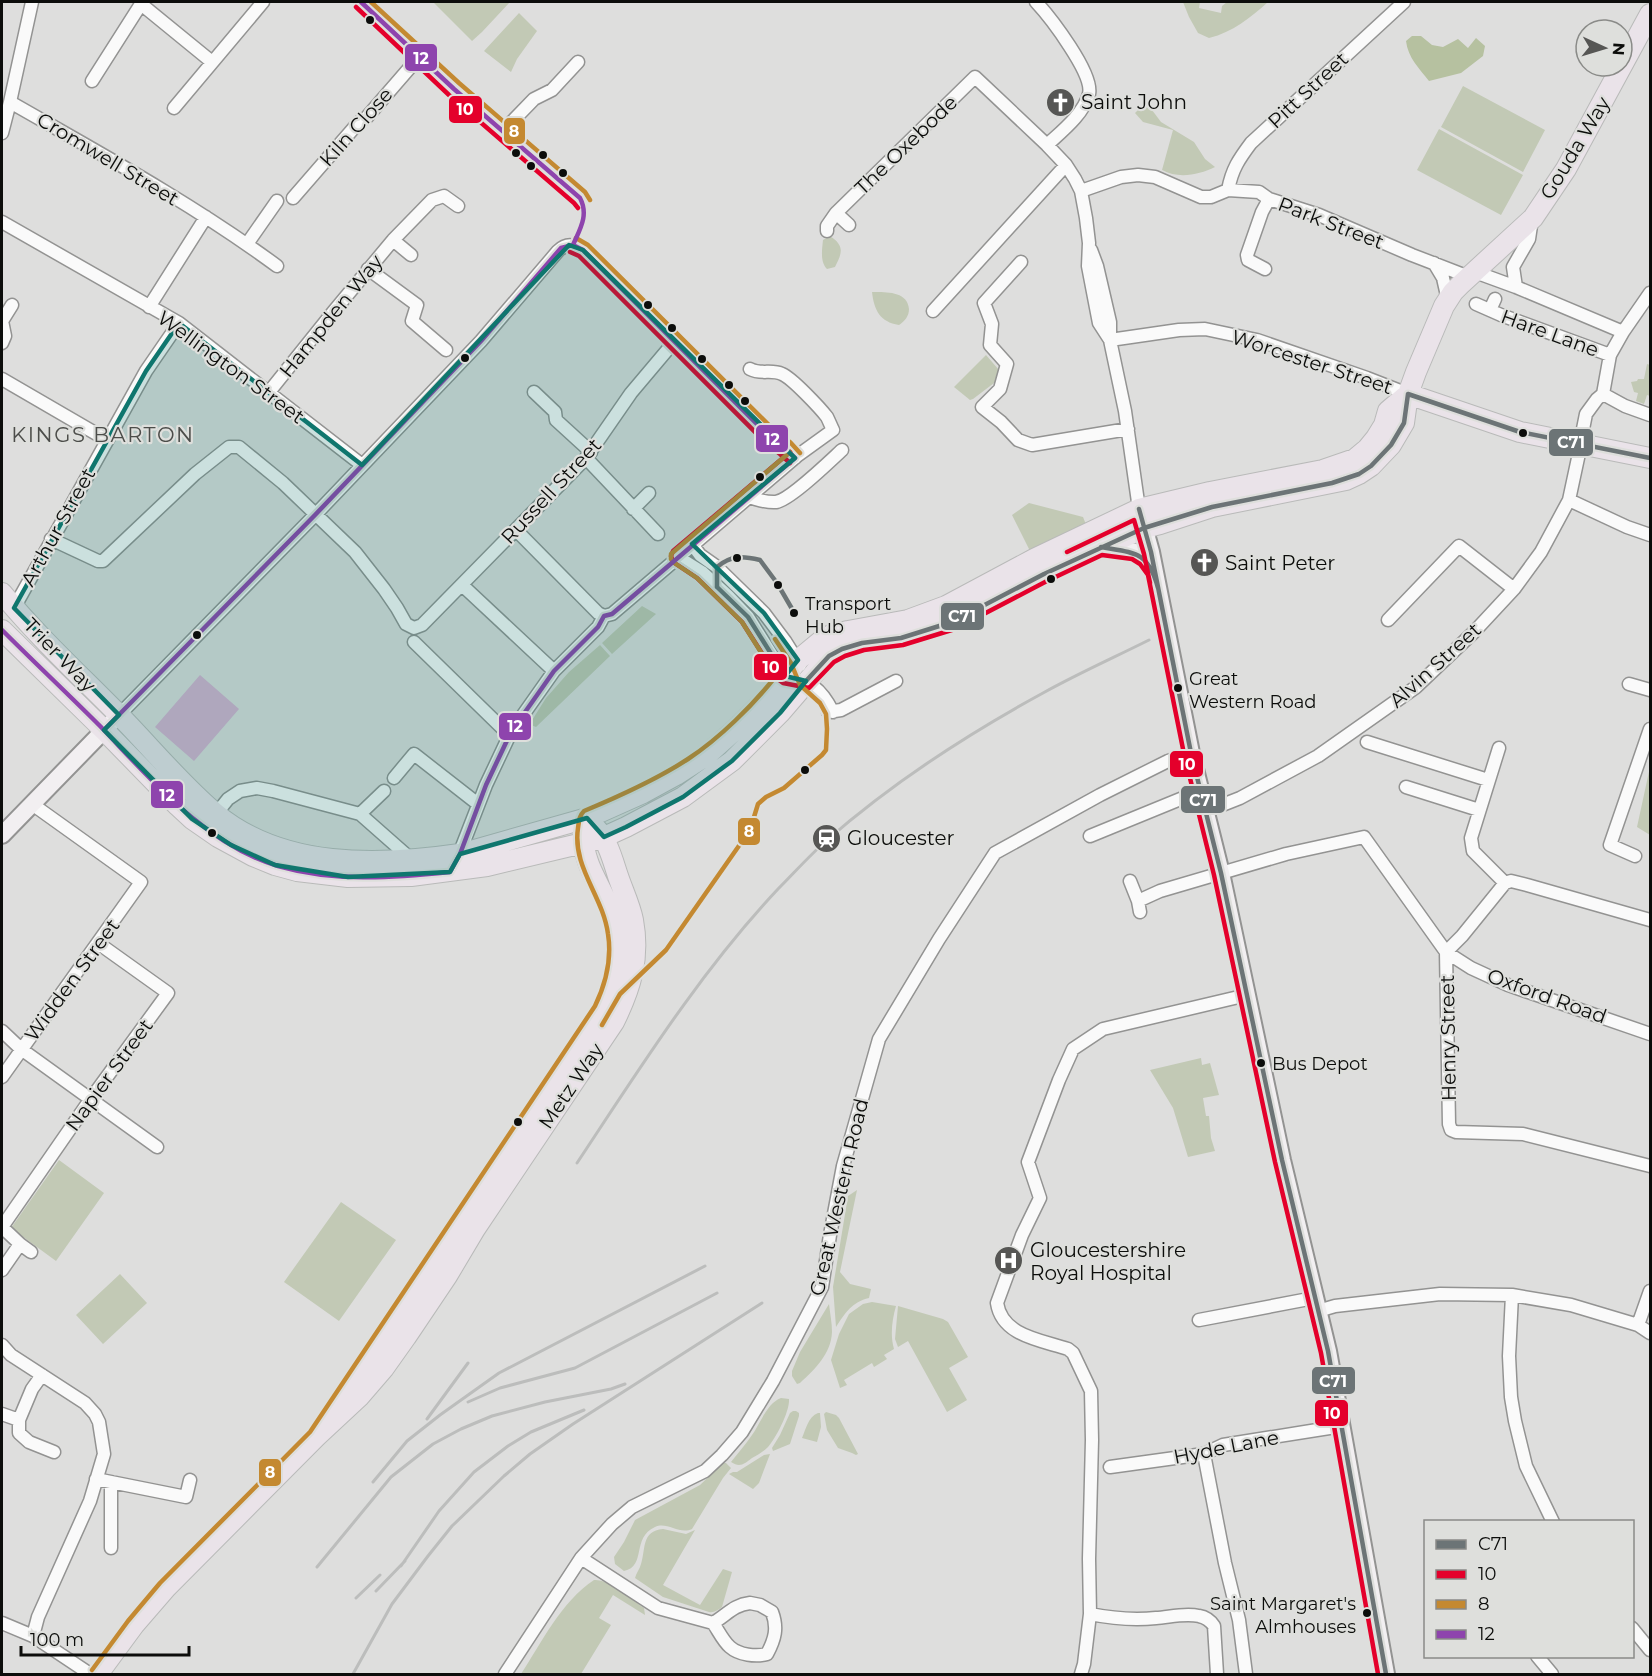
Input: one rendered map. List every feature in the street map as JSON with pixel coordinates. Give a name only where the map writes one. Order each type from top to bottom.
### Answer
[{"type":"main road","name":"Gouda Way","points":[[1408,394],[1453,292],[1533,218],[1566,169],[1650,15]]},
{"type":"main road","name":"Worcester Street","points":[[1408,394],[1501,426],[1650,458]]},
{"type":"main road","points":[[1386,1674],[1328,1351],[1277,1140],[1221,873],[1191,753],[1155,572],[1142,519],[1210,492],[1323,470],[1355,459],[1376,438],[1384,425],[1388,411],[1408,394]]},
{"type":"main road","name":"Trier Way","points":[[2,630],[192,819],[218,837],[253,856],[275,865],[297,870],[348,877],[411,876],[487,866],[583,843],[626,828],[683,797],[732,761],[780,713],[829,656],[842,649],[901,638],[952,622],[1101,547],[1142,519]]},
{"type":"main road","name":"Trier Way","points":[[8,601],[189,788],[216,814],[245,833],[282,850],[341,860],[411,859],[460,854],[587,818],[651,789],[707,755],[774,691],[798,660],[820,641],[848,630],[908,620],[946,606],[1034,559],[1142,519]]},
{"type":"main road","points":[[1101,547],[1135,552],[1145,559],[1155,572]]},
{"type":"main road","points":[[2,835],[119,715]]},
{"type":"main road","name":"Metz Way","points":[[98,1674],[134,1625],[166,1588],[316,1437],[359,1397],[384,1368],[447,1276],[475,1228],[603,1039],[626,999],[634,971],[633,920],[604,837],[587,818]]},
{"type":"main road","name":"Metz Way","points":[[316,1437],[608,999],[613,987],[616,940],[608,904],[597,882],[583,843],[587,818]]},
{"type":"street","points":[[2,133],[30,2]]},
{"type":"street","points":[[174,108],[263,2]]},
{"type":"street","points":[[360,2],[502,132],[534,99],[552,90],[578,62]]},
{"type":"street","points":[[1036,2],[1069,44],[1090,91],[1086,102],[1072,121],[1047,145],[1066,165],[1081,191],[1089,243],[1088,266],[1099,323],[1110,340],[1128,429],[1142,519]]},
{"type":"street","name":"Pitt Street","points":[[1228,190],[1231,174],[1251,143],[1404,2]]},
{"type":"street","points":[[92,81],[142,3],[212,62]]},
{"type":"street","name":"Kiln Close","points":[[293,198],[419,57]]},
{"type":"street","name":"The Oxebode","points":[[827,231],[827,226],[836,213],[975,77],[1047,145]]},
{"type":"street","name":"Cromwell Street","points":[[10,102],[206,217],[277,267]]},
{"type":"street","points":[[933,311],[1066,165]]},
{"type":"street","points":[[1081,191],[1121,177],[1138,175],[1155,177],[1201,197],[1210,197],[1228,190]]},
{"type":"street","name":"Park Street","points":[[1228,190],[1259,192],[1269,199],[1319,216],[1434,263],[1515,287],[1623,332]]},
{"type":"street","name":"Hampden Way","points":[[269,392],[368,269],[432,200],[444,196],[458,206]]},
{"type":"street","points":[[1265,269],[1248,260],[1247,255],[1269,199]]},
{"type":"street","points":[[247,244],[277,201]]},
{"type":"street","points":[[836,213],[849,225]]},
{"type":"street","points":[[149,307],[206,217]]},
{"type":"street","name":"Gouda Way","points":[[1515,287],[1513,267],[1529,239],[1533,218]]},
{"type":"street","name":"Wellington Street","points":[[2,222],[178,323],[362,465]]},
{"type":"street","name":"Hampden Way","points":[[393,240],[411,255]]},
{"type":"street","points":[[119,715],[481,341],[561,248],[573,245],[583,250],[772,439],[795,458]]},
{"type":"street","points":[[1021,262],[984,303],[992,324],[990,345],[1007,364],[1000,389],[982,407],[1018,440],[1032,445],[1128,429]]},
{"type":"street","points":[[1434,263],[1443,278],[1448,300]]},
{"type":"street","points":[[368,269],[417,305],[412,321],[446,350]]},
{"type":"street","points":[[1650,293],[1610,355],[1603,394],[1624,406],[1650,415]]},
{"type":"street","name":"Hare Lane","points":[[1476,304],[1493,305],[1610,355]]},
{"type":"street","points":[[2,343],[5,336],[2,321],[12,305]]},
{"type":"street","name":"Arthur Street","points":[[8,601],[51,539],[146,371],[178,323]]},
{"type":"street","name":"Worcester Street","points":[[1110,340],[1179,330],[1206,329],[1223,332],[1257,340],[1408,394]]},
{"type":"street","name":"Russell Street","points":[[315,515],[354,552],[384,589],[406,624],[414,628],[422,625],[588,455],[631,393],[674,342]]},
{"type":"street","points":[[516,530],[598,613],[604,616],[612,615],[748,496],[833,430],[819,408],[788,377],[781,373],[757,373],[750,369]]},
{"type":"street","points":[[2,379],[107,440]]},
{"type":"street","points":[[534,392],[555,412],[556,420],[633,509],[658,534]]},
{"type":"street","name":"Alvin Street","points":[[1207,811],[1240,798],[1318,756],[1416,687],[1474,632],[1514,589],[1541,552],[1569,500],[1586,414],[1603,394]]},
{"type":"street","points":[[51,539],[98,561],[103,561],[195,474],[229,447],[239,447],[280,481],[315,515]]},
{"type":"street","points":[[748,496],[765,502],[779,502],[842,450]]},
{"type":"street","points":[[633,509],[649,493]]},
{"type":"street","points":[[1569,500],[1650,535]]},
{"type":"street","points":[[692,544],[700,555],[717,567],[764,613],[798,660],[806,681]]},
{"type":"street","points":[[1388,620],[1459,546],[1514,589]]},
{"type":"street","points":[[678,557],[702,572],[728,596],[748,617],[785,675],[806,681],[826,698],[829,709],[841,710],[896,681]]},
{"type":"street","points":[[462,585],[554,671]]},
{"type":"street","points":[[450,872],[460,854],[478,804],[511,732],[554,671],[598,627],[604,616]]},
{"type":"street","points":[[414,642],[501,728],[511,732]]},
{"type":"street","points":[[1629,684],[1650,690]]},
{"type":"street","points":[[1635,856],[1610,845],[1650,729]]},
{"type":"street","points":[[1367,742],[1488,780]]},
{"type":"street","points":[[1498,747],[1471,838],[1473,851],[1505,883]]},
{"type":"street","name":"Great Western Road","points":[[505,1674],[581,1558],[612,1524],[632,1507],[705,1471],[742,1432],[773,1382],[822,1287],[843,1166],[879,1039],[939,939],[995,853],[1100,795],[1168,761],[1191,753]]},
{"type":"street","points":[[394,778],[414,754],[478,804]]},
{"type":"street","points":[[1406,787],[1479,810]]},
{"type":"street","points":[[216,814],[228,799],[240,791],[256,788],[360,814],[411,859]]},
{"type":"street","points":[[360,814],[384,791]]},
{"type":"street","points":[[1090,836],[1200,791]]},
{"type":"street","name":"Widden Street","points":[[2,1077],[141,882],[32,804]]},
{"type":"street","points":[[1130,881],[1139,906],[1160,891],[1286,854],[1364,837],[1446,952],[1505,883],[1511,881],[1650,920]]},
{"type":"street","name":"Napier Street","points":[[2,1227],[168,993],[98,943]]},
{"type":"street","name":"Oxford Road","points":[[1446,952],[1471,968],[1508,985],[1650,1034]]},
{"type":"street","name":"Henry Street","points":[[1446,952],[1449,1124],[1451,1130],[1523,1134],[1650,1166]]},
{"type":"street","points":[[1081,1674],[1090,1614],[1091,1392],[1073,1353],[1068,1349],[1011,1329],[998,1312],[997,1303],[1022,1235],[1040,1198],[1028,1162],[1073,1049],[1103,1029],[1247,995]]},
{"type":"street","points":[[2,1031],[21,1049],[157,1147]]},
{"type":"street","points":[[2,1227],[31,1252]]},
{"type":"street","points":[[2,1270],[20,1244]]},
{"type":"street","points":[[1638,1325],[1650,1290]]},
{"type":"street","points":[[1199,1320],[1316,1304],[1335,1306],[1440,1294],[1512,1295],[1571,1305],[1638,1325],[1650,1333]]},
{"type":"street","points":[[1512,1295],[1509,1356],[1511,1397],[1526,1466],[1553,1520]]},
{"type":"street","points":[[2,1345],[11,1355],[85,1403],[99,1422],[104,1454],[90,1501],[38,1617],[33,1636]]},
{"type":"street","points":[[42,1375],[32,1389],[19,1420],[19,1433],[29,1442],[54,1452]]},
{"type":"street","points":[[2,1414],[19,1420]]},
{"type":"street","name":"Hyde Lane","points":[[1110,1467],[1204,1454],[1223,1444],[1342,1426]]},
{"type":"street","points":[[1204,1454],[1225,1563],[1239,1620],[1246,1674]]},
{"type":"street","points":[[96,1479],[186,1497],[190,1480]]},
{"type":"street","points":[[111,1482],[111,1548]]},
{"type":"street","points":[[581,1558],[658,1608],[713,1623],[730,1647],[740,1652],[759,1657],[767,1654],[776,1631],[772,1612],[760,1605],[750,1603],[733,1607],[713,1623]]},
{"type":"street","points":[[1090,1614],[1105,1617],[1153,1618],[1188,1615],[1199,1616],[1210,1621],[1214,1626],[1217,1674]]},
{"type":"street","points":[[2,1623],[33,1636],[90,1674]]},
{"type":"street","points":[[1634,1630],[1650,1650]]},
{"type":"street","points":[[1539,1658],[1552,1674]]},
{"type":"highlighted area","points":[[569,245],[583,250],[795,458],[692,544],[764,613],[798,660],[785,676],[806,681],[780,713],[732,761],[683,797],[626,827],[604,837],[587,818],[460,854],[450,872],[348,877],[275,865],[231,845],[192,819],[104,730],[119,715],[14,608],[146,371],[179,323],[362,465]]},
{"type":"green space","points":[[433,2],[510,2],[472,41]]},
{"type":"green space","points":[[1183,2],[1200,2],[1199,8],[1221,13],[1222,6],[1227,2],[1268,2],[1241,24],[1209,38],[1198,33]]},
{"type":"green space","points":[[519,13],[537,31],[517,59],[511,72],[484,51]]},
{"type":"green space","points":[[1412,36],[1421,36],[1432,45],[1443,47],[1458,39],[1468,48],[1476,38],[1485,46],[1483,56],[1461,73],[1429,81],[1409,53],[1406,41]]},
{"type":"green space","points":[[1463,86],[1545,130],[1523,172],[1441,127]]},
{"type":"green space","points":[[1146,102],[1161,122],[1194,142],[1205,159],[1215,167],[1188,175],[1168,173],[1162,170],[1173,130],[1143,122],[1135,113]]},
{"type":"green space","points":[[1439,129],[1523,175],[1501,215],[1417,170]]},
{"type":"green space","points":[[830,236],[838,243],[841,250],[835,267],[827,269],[822,259],[822,248],[823,240]]},
{"type":"green space","points":[[872,292],[895,294],[905,299],[909,309],[905,320],[899,325],[883,318],[876,310]]},
{"type":"green space","points":[[986,355],[999,370],[998,380],[970,400],[954,387]]},
{"type":"green space","points":[[1647,364],[1650,365],[1650,396],[1647,395],[1644,404],[1636,401],[1638,393],[1634,392],[1631,382],[1644,379]]},
{"type":"green space","points":[[1029,503],[1083,517],[1089,532],[1034,559],[1012,515]]},
{"type":"green space","points":[[642,606],[656,614],[612,654],[602,643]]},
{"type":"green space","points":[[600,645],[610,656],[536,727],[531,725],[524,733],[546,698],[569,672]]},
{"type":"green space","points":[[1650,767],[1650,835],[1637,827]]},
{"type":"green space","points":[[1201,1058],[1202,1065],[1210,1063],[1219,1095],[1203,1098],[1206,1116],[1209,1116],[1215,1151],[1188,1157],[1173,1108],[1150,1070]]},
{"type":"green space","points":[[59,1160],[104,1193],[56,1261],[11,1228]]},
{"type":"green space","points":[[857,1190],[840,1272],[850,1284],[871,1289],[869,1298],[853,1305],[836,1327],[833,1287],[848,1196]]},
{"type":"green space","points":[[341,1202],[396,1240],[339,1321],[284,1282]]},
{"type":"green space","points":[[120,1274],[147,1303],[103,1344],[76,1315]]},
{"type":"green space","points":[[872,1302],[896,1306],[892,1327],[894,1349],[884,1355],[887,1359],[874,1367],[872,1363],[844,1380],[847,1385],[840,1388],[831,1360],[839,1334],[849,1314],[863,1304]]},
{"type":"green space","points":[[829,1304],[832,1332],[829,1347],[816,1367],[797,1384],[792,1371],[800,1352]]},
{"type":"green space","points":[[898,1306],[948,1322],[968,1357],[949,1368],[967,1400],[947,1412],[908,1341],[898,1347],[895,1339]]},
{"type":"green space","points":[[781,1398],[789,1399],[789,1404],[785,1417],[768,1447],[742,1464],[737,1465],[731,1462],[750,1438],[768,1409]]},
{"type":"green space","points":[[793,1411],[799,1413],[799,1416],[790,1444],[773,1451],[772,1448]]},
{"type":"green space","points":[[826,1412],[839,1418],[858,1454],[838,1448],[827,1430],[824,1414]]},
{"type":"green space","points":[[820,1413],[821,1427],[817,1442],[802,1438],[810,1420]]},
{"type":"green space","points":[[770,1454],[759,1483],[753,1489],[729,1474],[737,1472],[764,1455]]},
{"type":"green space","points":[[723,1463],[731,1468],[692,1529],[655,1527],[643,1538],[638,1558],[631,1568],[624,1571],[615,1564],[614,1557],[635,1520],[700,1485]]},
{"type":"green space","points":[[663,1529],[686,1534],[695,1530],[663,1585],[700,1605],[723,1569],[732,1572],[722,1607],[709,1612],[663,1597],[635,1578],[648,1537],[656,1530]]},
{"type":"green space","points":[[594,1580],[620,1590],[644,1608],[645,1615],[613,1595],[599,1618],[611,1625],[581,1674],[521,1674],[562,1611],[582,1589]]},
{"type":"shaded area","points":[[200,675],[239,709],[194,761],[155,727]]},
{"type":"railway","points":[[577,1163],[672,1022],[723,953],[778,889],[820,847],[877,799],[958,743],[1056,686],[1149,640]]},
{"type":"railway","points":[[373,1482],[407,1441],[499,1373],[705,1266]]},
{"type":"railway","points":[[468,1402],[500,1388],[575,1368],[717,1293]]},
{"type":"railway","points":[[353,1674],[392,1604],[428,1556],[452,1526],[504,1476],[530,1454],[573,1424],[762,1303]]},
{"type":"railway","points":[[427,1419],[468,1363]]},
{"type":"railway","points":[[317,1567],[391,1477],[433,1444],[492,1416],[625,1384]]},
{"type":"railway","points":[[401,1566],[439,1511],[474,1472],[531,1432],[584,1410]]},
{"type":"railway","points":[[376,1591],[405,1561]]},
{"type":"railway","points":[[356,1598],[380,1575]]},
{"type":"transit line","name":"12","points":[[361,2],[454,89],[580,198],[584,216],[573,245]]},
{"type":"transit line","name":"8","points":[[371,2],[459,83],[585,192],[590,200]]},
{"type":"transit line","name":"10","points":[[356,7],[449,95],[578,208]]},
{"type":"transit line","name":"8","points":[[576,238],[588,245],[777,433],[800,453]]},
{"type":"transit line","name":"12","points":[[2,630],[180,808],[226,842],[251,856],[299,871],[342,877],[407,876],[450,872],[460,854],[486,785],[511,732],[554,671],[598,627],[604,616],[612,614],[795,458],[772,439],[583,250],[573,245]]},
{"type":"transit line","name":"12","points":[[104,730],[315,515],[481,341],[561,248],[573,245]]},
{"type":"transit line","name":"10","points":[[570,252],[579,256],[767,444],[790,463]]},
{"type":"transit line","name":"C71","points":[[1408,394],[1520,432],[1650,458]]},
{"type":"transit line","name":"C71","points":[[806,681],[829,656],[842,649],[862,643],[901,638],[952,622],[1044,574],[1144,528],[1212,507],[1332,483],[1359,474],[1371,466],[1391,445],[1404,423],[1408,394]]},
{"type":"transit line","name":"10","points":[[790,452],[673,551],[671,556],[673,562],[697,578],[742,622],[783,683],[809,688],[834,662],[845,656],[864,650],[903,645],[955,629],[1102,555],[1132,559],[1140,564],[1148,575],[1184,754],[1214,875],[1275,1162],[1321,1353],[1378,1674]]},
{"type":"transit line","name":"8","points":[[92,1670],[128,1621],[160,1583],[310,1432],[595,1006],[607,971],[609,943],[605,920],[579,856],[577,842],[581,815],[584,811],[663,774],[700,751],[735,720],[776,676],[742,622],[697,578],[673,562],[671,554],[790,452]]},
{"type":"transit line","name":"C71","points":[[1139,509],[1151,552],[1191,753],[1221,873],[1282,1160],[1328,1351],[1386,1674]]},
{"type":"transit line","name":"10","points":[[1067,552],[1134,520],[1150,583]]},
{"type":"transit line","name":"C71","points":[[1101,547],[1131,553],[1145,560],[1158,588]]},
{"type":"transit line","name":"C71","points":[[717,587],[717,567],[722,563],[737,558],[760,560],[795,614]]},
{"type":"transit line","name":"C71","points":[[717,587],[748,617],[785,676]]},
{"type":"transit line","name":"8","points":[[602,1025],[620,994],[666,950],[750,830],[758,804],[784,788],[826,750],[826,714],[820,703],[800,685],[791,663],[775,639]]},
{"type":"place","name":"Saint John","points":[[1060,102]]},
{"type":"place","name":"Saint Peter","points":[[1204,563]]},
{"type":"place","name":"Transport Hub","points":[[794,613]]},
{"type":"place","name":"Great Western Road","points":[[1178,688]]},
{"type":"place","name":"Gloucester","points":[[826,838]]},
{"type":"place","name":"Bus Depot","points":[[1261,1063]]},
{"type":"place","name":"Gloucestershire Royal Hospital","points":[[1009,1261]]},
{"type":"place","name":"Saint Margaret's Almhouses","points":[[1367,1613]]},
{"type":"district","name":"KINGS BARTON","points":[[103,435]]}]
